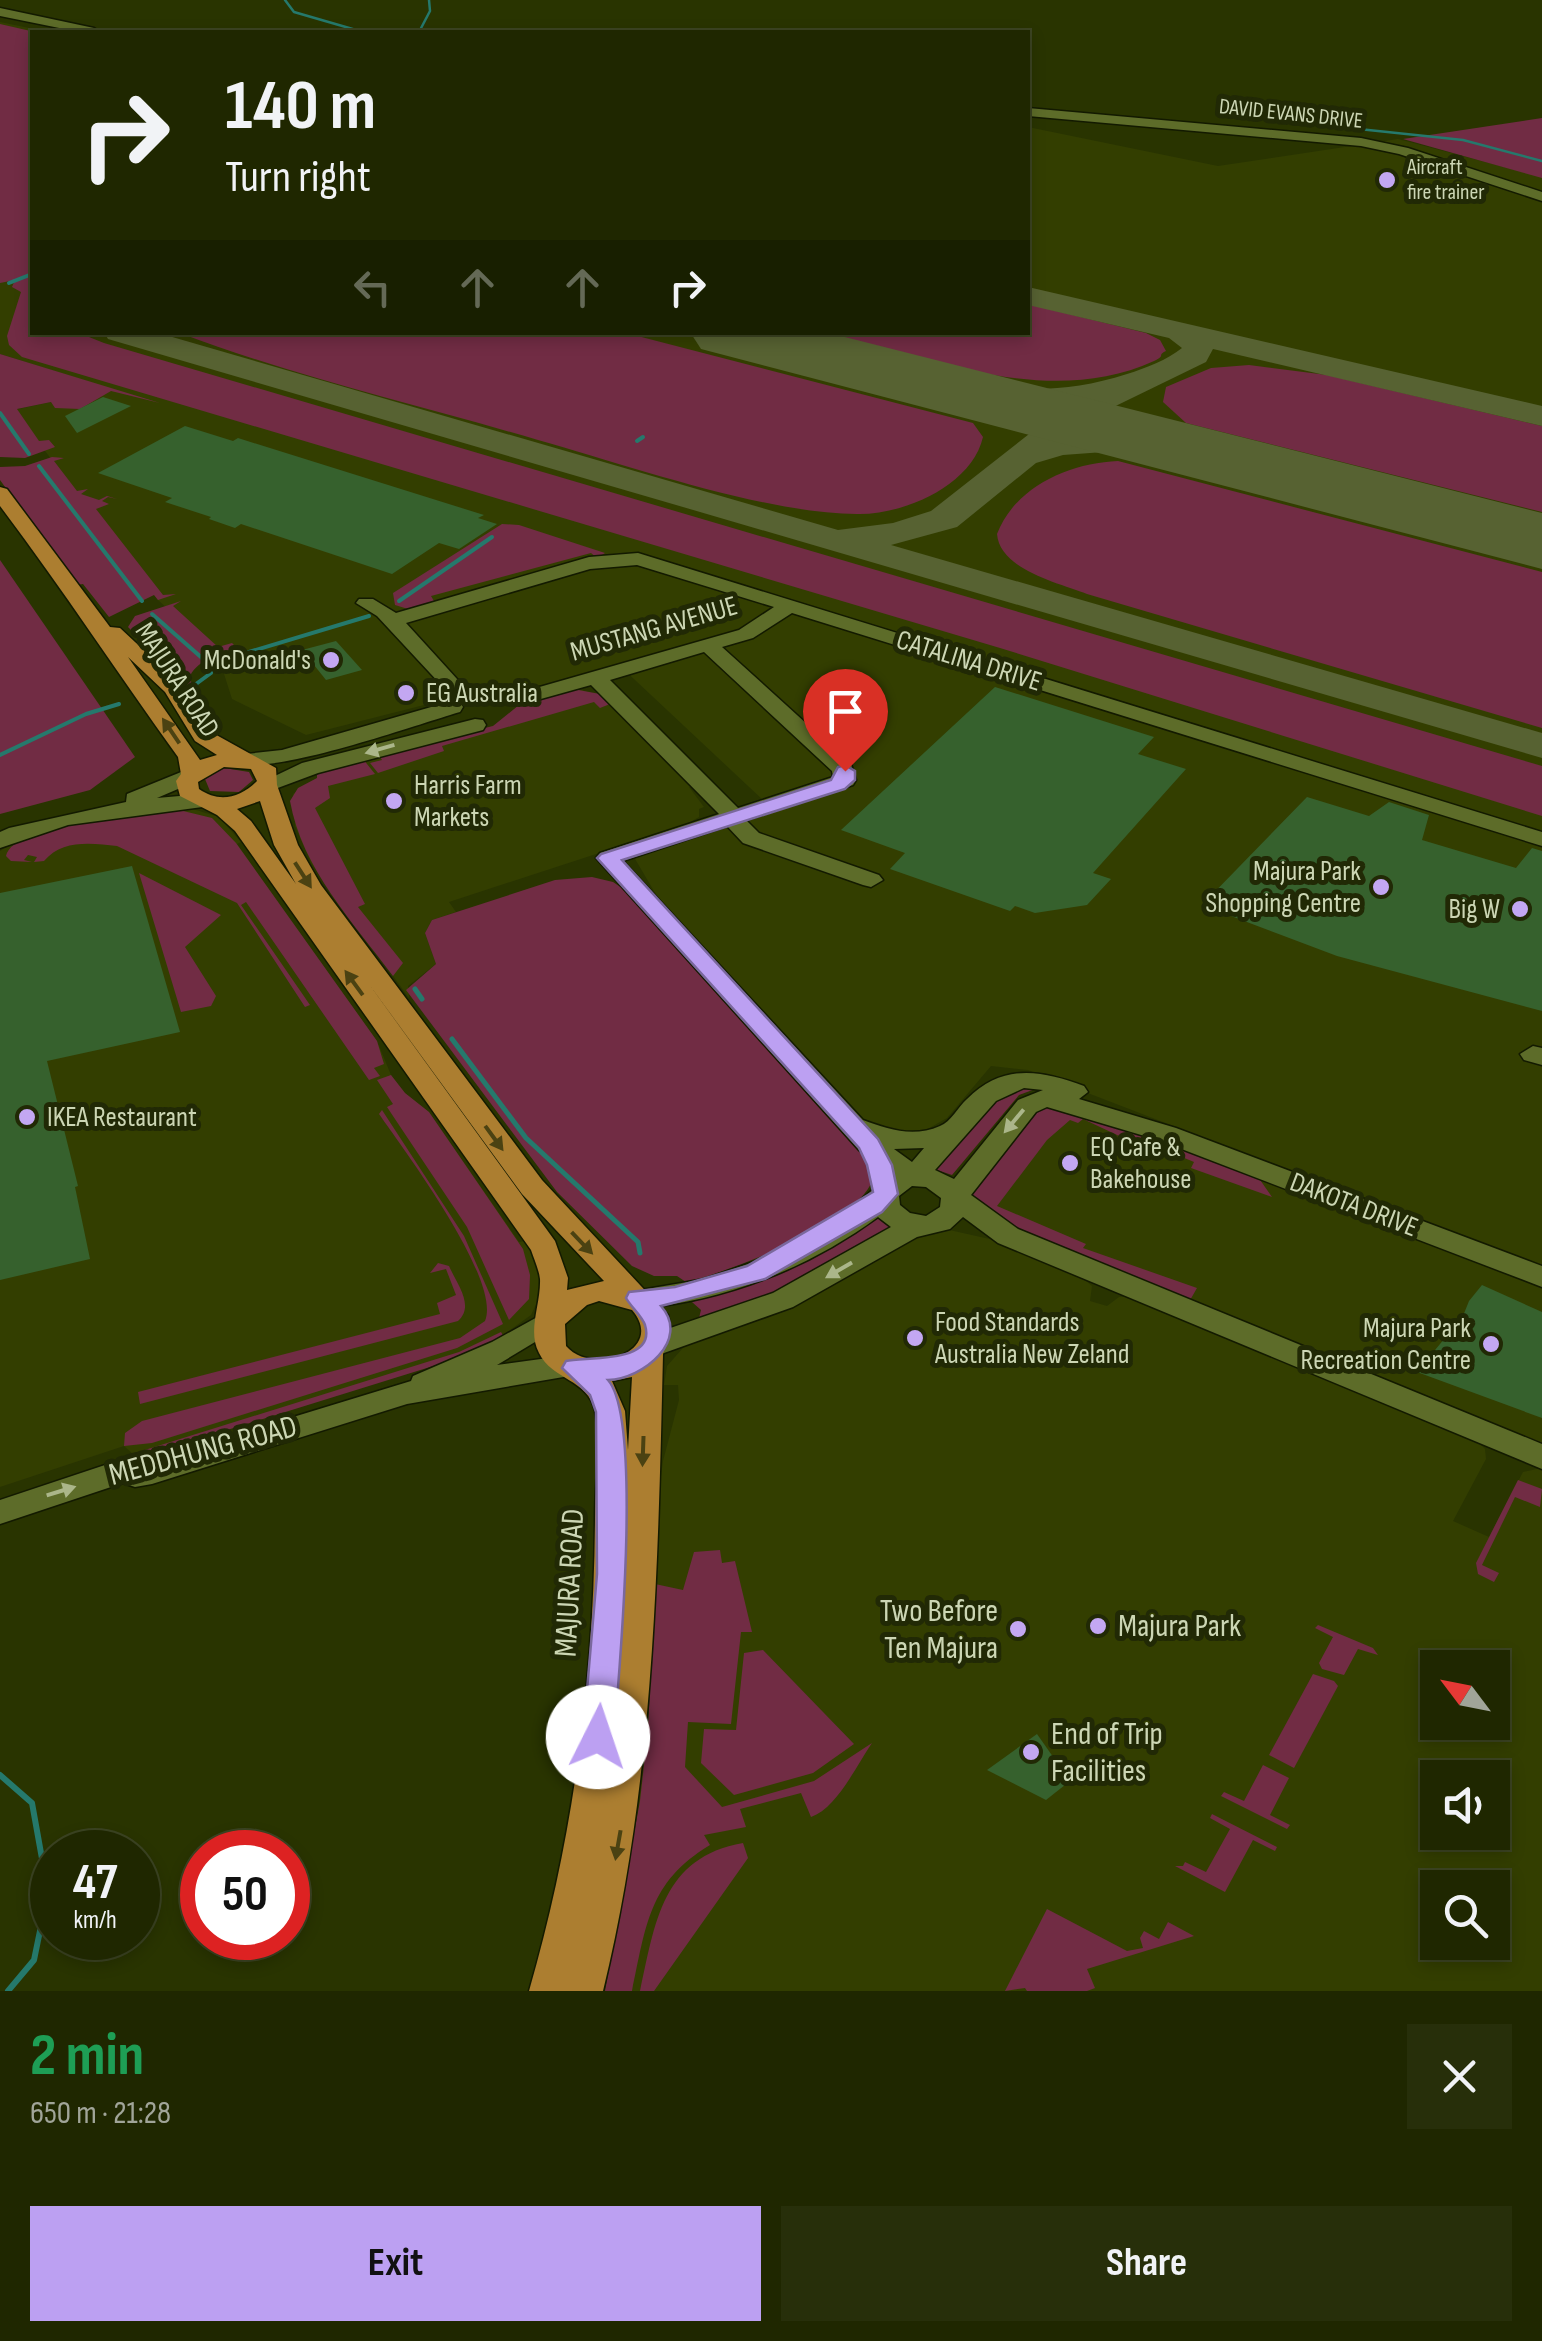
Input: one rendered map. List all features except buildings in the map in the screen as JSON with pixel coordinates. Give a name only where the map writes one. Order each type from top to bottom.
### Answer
[{"type":"main road","name":"MAJURA ROAD","points":[[0,494],[100,626],[122,665],[189,757],[192,774],[188,792],[204,802]]},
{"type":"main road","name":"MAJURA ROAD","points":[[100,626],[113,632],[168,682],[203,736],[266,770],[266,785]]},
{"type":"main road","points":[[192,774],[212,763],[242,760]]},
{"type":"main road","points":[[204,802],[241,801],[266,785],[290,855],[310,886],[532,1187],[658,1320],[659,1332],[651,1350],[627,1775],[610,1886],[584,1991]]},
{"type":"main road","points":[[204,802],[225,810],[244,826],[545,1248],[554,1278],[549,1346],[573,1367],[615,1370],[651,1350]]},
{"type":"main road","points":[[550,1319],[565,1302],[587,1293],[612,1291],[637,1298]]},
{"type":"main road","name":"MAJURA ROAD","points":[[548,1991],[582,1857],[598,1737],[612,1574],[610,1412],[602,1390],[573,1367]]},
{"type":"street","points":[[0,12],[85,30]]},
{"type":"street","name":"DAVID EVANS DRIVE","points":[[1030,112],[1361,142],[1403,151],[1542,197]]},
{"type":"street","name":"CATALINA DRIVE","points":[[393,620],[457,598],[621,558],[650,561],[1542,839]]},
{"type":"street","points":[[366,603],[393,620],[452,698],[452,720],[475,726]]},
{"type":"street","name":"MUSTANG AVENUE","points":[[452,698],[530,696],[758,630],[788,607]]},
{"type":"street","points":[[708,645],[846,774],[841,784],[608,858],[860,1134],[914,1177]]},
{"type":"street","points":[[596,677],[752,838],[871,880]]},
{"type":"street","name":"MUSTANG AVENUE","points":[[475,726],[498,718],[530,696]]},
{"type":"street","points":[[242,760],[284,756],[452,698]]},
{"type":"street","points":[[482,698],[500,706],[498,718]]},
{"type":"street","points":[[266,785],[310,768],[475,726]]},
{"type":"street","points":[[92,815],[192,774]]},
{"type":"street","points":[[0,841],[24,831],[92,815],[162,803],[204,802]]},
{"type":"street","points":[[914,1177],[990,1090],[1010,1080],[1025,1078],[1054,1084],[1167,1134]]},
{"type":"street","points":[[651,1350],[690,1329],[783,1300],[908,1230],[948,1217],[955,1197],[1027,1106],[1038,1098],[1167,1134]]},
{"type":"street","points":[[860,1134],[895,1140],[954,1131]]},
{"type":"street","points":[[860,1134],[880,1165],[887,1210],[898,1219],[1008,1236]]},
{"type":"street","name":"DAKOTA DRIVE","points":[[1167,1134],[1542,1277]]},
{"type":"street","points":[[637,1298],[675,1296],[756,1273],[885,1196],[896,1182],[914,1177],[938,1180],[1008,1236],[1542,1457]]},
{"type":"street","name":"MEDDHUNG ROAD","points":[[406,1393],[502,1350],[550,1319]]},
{"type":"street","name":"MEDDHUNG ROAD","points":[[0,1512],[123,1471],[135,1475],[152,1472],[406,1393],[536,1368],[573,1367]]},
{"type":"shaded area","points":[[0,22],[39,30],[30,30],[30,335],[1030,335],[1030,127],[1218,166],[1398,139],[1542,177],[1542,1268],[1028,1070],[991,1066],[947,1118],[924,1131],[897,1134],[866,1125],[661,903],[628,847],[764,801],[619,665],[524,690],[487,689],[306,735],[232,699],[218,655],[158,600],[14,410],[51,402],[90,382],[0,354]]},
{"type":"shaded area","points":[[0,24],[30,31],[30,335],[84,335],[1542,766],[1542,816],[1000,648],[22,357],[9,345],[7,336],[21,292],[12,287],[15,280],[0,283]]},
{"type":"shaded area","points":[[1542,118],[1542,178],[1403,139]]},
{"type":"shaded area","points":[[1030,304],[1146,333],[1160,340],[1166,351],[1154,361],[1114,375],[1073,380],[1031,380],[948,366],[833,335],[1030,335]]},
{"type":"shaded area","points":[[186,335],[634,335],[973,423],[983,437],[976,454],[951,483],[915,503],[876,513],[820,512],[697,486]]},
{"type":"shaded area","points":[[0,354],[160,403],[111,391],[80,409],[55,408],[51,402],[17,409],[39,441],[49,440],[55,447],[25,458],[0,457]]},
{"type":"shaded area","points":[[1249,365],[1327,375],[1542,426],[1542,512],[1186,423],[1163,402],[1166,387],[1211,368]]},
{"type":"shaded area","points":[[52,457],[64,458],[54,461],[77,491],[88,489],[81,494],[99,500],[107,496],[117,499],[108,497],[102,501],[109,504],[96,509],[163,595],[176,594],[158,600],[154,595],[109,617],[83,584],[76,585],[0,480],[0,467],[25,466]]},
{"type":"shaded area","points":[[1118,461],[1542,572],[1542,728],[1087,594],[1047,580],[1008,557],[997,534],[1005,517],[1030,491],[1063,473]]},
{"type":"shaded area","points":[[502,524],[519,525],[605,553],[597,558],[591,553],[431,596],[434,601],[408,609],[395,605],[393,593]]},
{"type":"shaded area","points":[[0,560],[135,757],[90,790],[0,814]]},
{"type":"shaded area","points":[[181,601],[173,606],[218,647],[232,643],[237,648],[196,667],[189,679],[197,689],[190,689],[128,627],[135,616]]},
{"type":"shaded area","points":[[573,689],[600,694],[610,704],[600,708],[594,702],[442,746],[444,751],[378,773],[370,763],[382,760],[378,754],[493,726],[519,705]]},
{"type":"shaded area","points":[[579,689],[606,699],[693,787],[689,787],[704,807],[699,809],[699,817],[685,825],[449,902],[456,912],[432,920],[425,933],[436,964],[408,986],[409,998],[311,863],[295,826],[293,794],[317,778],[317,772],[490,727],[524,702]]},
{"type":"shaded area","points":[[363,759],[375,774],[328,786],[330,798],[315,808],[365,904],[358,907],[403,963],[393,976],[317,872],[296,826],[290,801],[298,788],[317,778],[317,772]]},
{"type":"shaded area","points":[[224,768],[249,772],[253,780],[239,792],[210,791],[205,779]]},
{"type":"shaded area","points":[[186,807],[219,817],[241,842],[237,844],[377,1041],[391,1075],[405,1093],[429,1112],[519,1242],[526,1241],[539,1273],[539,1298],[531,1315],[488,1346],[150,1454],[134,1455],[124,1446],[0,1487],[0,851],[13,843]]},
{"type":"shaded area","points":[[179,810],[212,818],[236,843],[377,1041],[384,1064],[374,1068],[380,1076],[369,1080],[246,902],[241,905],[310,1005],[305,1007],[237,903],[117,846],[68,846],[44,861],[34,862],[37,857],[28,855],[24,860],[32,862],[11,861],[6,856],[14,844],[56,828]]},
{"type":"shaded area","points":[[139,873],[221,915],[185,947],[216,996],[211,1006],[181,1012]]},
{"type":"shaded area","points":[[592,877],[613,882],[625,890],[864,1155],[873,1179],[863,1196],[844,1212],[760,1257],[686,1282],[677,1276],[654,1276],[632,1266],[557,1192],[406,990],[436,964],[425,933],[432,920],[555,880]]},
{"type":"shaded area","points":[[391,1075],[405,1093],[429,1112],[523,1249],[530,1275],[529,1299],[509,1320],[467,1227],[387,1107],[393,1104],[377,1080]]},
{"type":"shaded area","points":[[1025,1086],[1038,1088],[1019,1095],[952,1175],[934,1169],[990,1101]]},
{"type":"shaded area","points":[[1048,1105],[1128,1127],[1258,1177],[1272,1197],[1191,1168],[1194,1162],[1170,1152],[1164,1157],[1083,1119],[1078,1123],[1070,1120],[1047,1140],[997,1206],[1086,1244],[1083,1248],[1197,1288],[1189,1302],[992,1220],[968,1192],[1032,1112]]},
{"type":"shaded area","points":[[1039,1107],[1128,1127],[1542,1286],[1542,1447],[982,1215]]},
{"type":"shaded area","points":[[382,1110],[464,1236],[503,1324],[457,1348],[152,1443],[124,1446],[125,1433],[142,1421],[460,1338],[485,1321],[486,1302],[466,1247],[379,1114]]},
{"type":"shaded area","points":[[878,1216],[891,1227],[759,1301],[699,1318],[701,1310],[692,1302],[776,1274]]},
{"type":"shaded area","name":"Majura Park","points":[[945,1229],[994,1240],[1080,1276],[1092,1286],[1090,1301],[1107,1306],[1119,1297],[1129,1296],[1477,1441],[1485,1449],[1486,1459],[1453,1521],[1489,1537],[1523,1472],[1542,1468],[1542,1991],[605,1991],[632,1862],[648,1729],[656,1513],[663,1461],[679,1400],[678,1385],[664,1385],[667,1366],[690,1340],[767,1318],[834,1285],[916,1234]]},
{"type":"shaded area","points":[[438,1263],[449,1266],[463,1295],[465,1309],[458,1321],[140,1404],[138,1392],[440,1314],[437,1303],[456,1295],[446,1269],[430,1273]]},
{"type":"shaded area","points":[[501,1332],[504,1337],[459,1358],[150,1454],[132,1454],[459,1352]]},
{"type":"shaded area","points":[[1518,1480],[1542,1489],[1540,1507],[1515,1497],[1482,1565],[1499,1573],[1494,1582],[1478,1574],[1476,1563]]},
{"type":"shaded area","points":[[720,1550],[722,1563],[735,1561],[752,1632],[741,1632],[731,1724],[688,1722],[685,1767],[722,1807],[814,1781],[872,1743],[838,1796],[811,1817],[801,1793],[740,1809],[746,1827],[704,1835],[710,1845],[674,1874],[653,1908],[632,1991],[605,1991],[640,1801],[648,1729],[655,1584],[683,1590],[694,1552]]},
{"type":"shaded area","points":[[1318,1625],[1373,1648],[1378,1655],[1358,1649],[1344,1675],[1322,1669],[1319,1663],[1333,1637],[1315,1628]]},
{"type":"shaded area","points":[[763,1650],[854,1744],[813,1773],[734,1795],[701,1763],[704,1729],[736,1730],[744,1653]]},
{"type":"shaded area","points":[[1313,1674],[1338,1686],[1294,1768],[1269,1755]]},
{"type":"shaded area","points":[[1263,1765],[1289,1778],[1270,1815],[1290,1825],[1287,1829],[1221,1796],[1224,1792],[1244,1801]]},
{"type":"shaded area","points":[[1212,1814],[1277,1847],[1275,1851],[1253,1840],[1225,1892],[1175,1866],[1185,1862],[1206,1872],[1230,1829],[1210,1818]]},
{"type":"shaded area","points":[[743,1843],[748,1858],[654,1991],[640,1991],[658,1918],[679,1878],[695,1862]]},
{"type":"shaded area","points":[[1047,1909],[1127,1951],[1143,1948],[1140,1938],[1144,1931],[1159,1939],[1168,1922],[1194,1936],[1087,1969],[1095,1988],[1087,1991],[1005,1991]]},
{"type":"waterway","points":[[285,0],[294,12],[356,30]]},
{"type":"waterway","points":[[420,30],[430,11],[429,0]]},
{"type":"waterway","points":[[1321,125],[1463,140],[1542,161]]},
{"type":"waterway","points":[[9,283],[30,275]]},
{"type":"waterway","points":[[0,413],[29,454]]},
{"type":"waterway","points":[[637,441],[643,437]]},
{"type":"waterway","points":[[39,466],[142,601]]},
{"type":"waterway","points":[[399,601],[492,537]]},
{"type":"waterway","points":[[152,614],[210,665]]},
{"type":"waterway","points":[[196,684],[211,673],[211,666],[229,658],[369,616]]},
{"type":"waterway","points":[[0,755],[86,714],[119,704]]},
{"type":"waterway","points":[[415,989],[422,999]]},
{"type":"waterway","points":[[452,1039],[526,1138],[638,1242],[640,1253]]},
{"type":"waterway","points":[[0,1775],[32,1803],[48,1892],[34,1960],[8,1991]]},
{"type":"taxiway","points":[[1030,296],[1180,331]]},
{"type":"taxiway","points":[[1126,387],[1195,355],[1199,345],[1180,331]]},
{"type":"taxiway","points":[[1180,331],[1542,416]]},
{"type":"taxiway","points":[[129,335],[1542,746]]},
{"type":"taxiway","points":[[891,374],[985,400]]},
{"type":"taxiway","points":[[1126,387],[1135,382]]},
{"type":"taxiway","points":[[851,537],[896,534],[944,519],[1081,410],[1126,387]]},
{"type":"taxiway","points":[[957,391],[1020,401],[1050,401],[1126,387]]},
{"type":"taxiway","points":[[1034,453],[1072,442],[1111,439],[1188,450]]},
{"type":"runway","points":[[741,335],[1542,541]]},
{"type":"place","name":"Aircraft fire trainer","points":[[1387,180]]},
{"type":"place","name":"McDonald's","points":[[331,660]]},
{"type":"place","name":"EG Australia","points":[[406,693]]},
{"type":"place","name":"Harris Farm Markets","points":[[394,801]]},
{"type":"place","name":"Majura Park Shopping Centre","points":[[1381,887]]},
{"type":"place","name":"Big W","points":[[1520,909]]},
{"type":"place","name":"IKEA Restaurant","points":[[27,1117]]},
{"type":"place","name":"EQ Cafe & Bakehouse","points":[[1070,1163]]},
{"type":"place","name":"Food Standards Australia New Zeland","points":[[915,1338]]},
{"type":"place","name":"Majura Park Recreation Centre","points":[[1491,1344]]},
{"type":"place","name":"Majura Park","points":[[1098,1626]]},
{"type":"place","name":"Two Before Ten Majura","points":[[1018,1629]]},
{"type":"place","name":"End of Trip Facilities","points":[[1031,1752]]},
{"type":"route","points":[[598,1737],[612,1574],[610,1412],[602,1390],[576,1368],[615,1370],[648,1354],[659,1332],[658,1320],[639,1298],[675,1296],[756,1273],[874,1206],[886,1194],[880,1165],[869,1144],[608,858],[838,785],[845,780],[845,771]]}]
